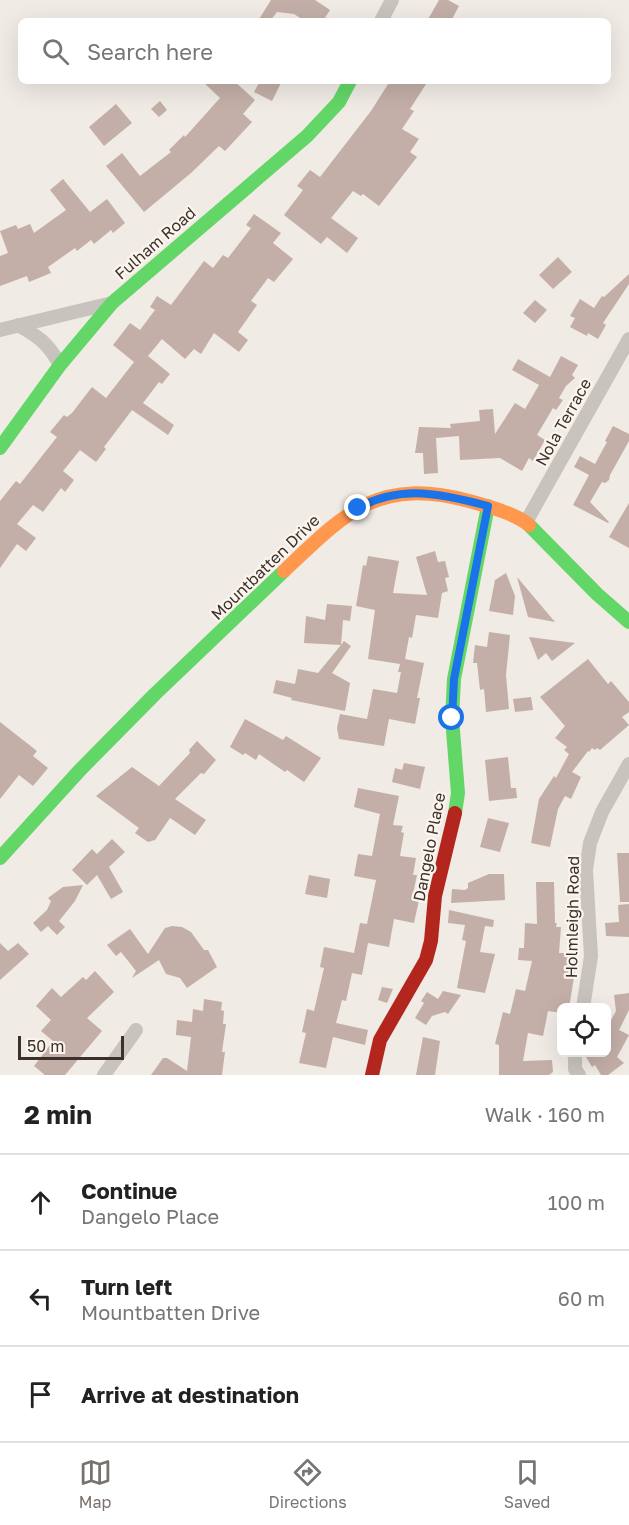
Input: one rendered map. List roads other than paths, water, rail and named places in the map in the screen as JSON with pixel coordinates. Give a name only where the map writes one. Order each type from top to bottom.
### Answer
[{"type":"street","points":[[383,18],[392,0]]},
{"type":"street","name":"Fulham Road","points":[[0,448],[60,365],[112,303],[307,136],[339,102],[348,84]]},
{"type":"street","points":[[0,330],[112,303]]},
{"type":"street","points":[[18,325],[48,345],[60,365]]},
{"type":"street","name":"Nola Terrace","points":[[526,522],[629,339]]},
{"type":"street","name":"Mountbatten Drive","points":[[0,858],[80,770],[155,694],[329,528],[373,500],[389,495],[418,493],[446,495],[488,506],[526,522],[597,594],[629,622]]},
{"type":"street","name":"Dangelo Place","points":[[372,1075],[380,1040],[426,960],[431,942],[435,896],[455,815],[458,793],[452,718],[454,679],[488,506]]},
{"type":"street","name":"Holmleigh Road","points":[[585,1003],[591,956],[586,870],[590,843],[602,812],[629,764]]},
{"type":"street","points":[[104,1075],[136,1030]]},
{"type":"street","points":[[574,1057],[575,1069],[579,1075]]}]
